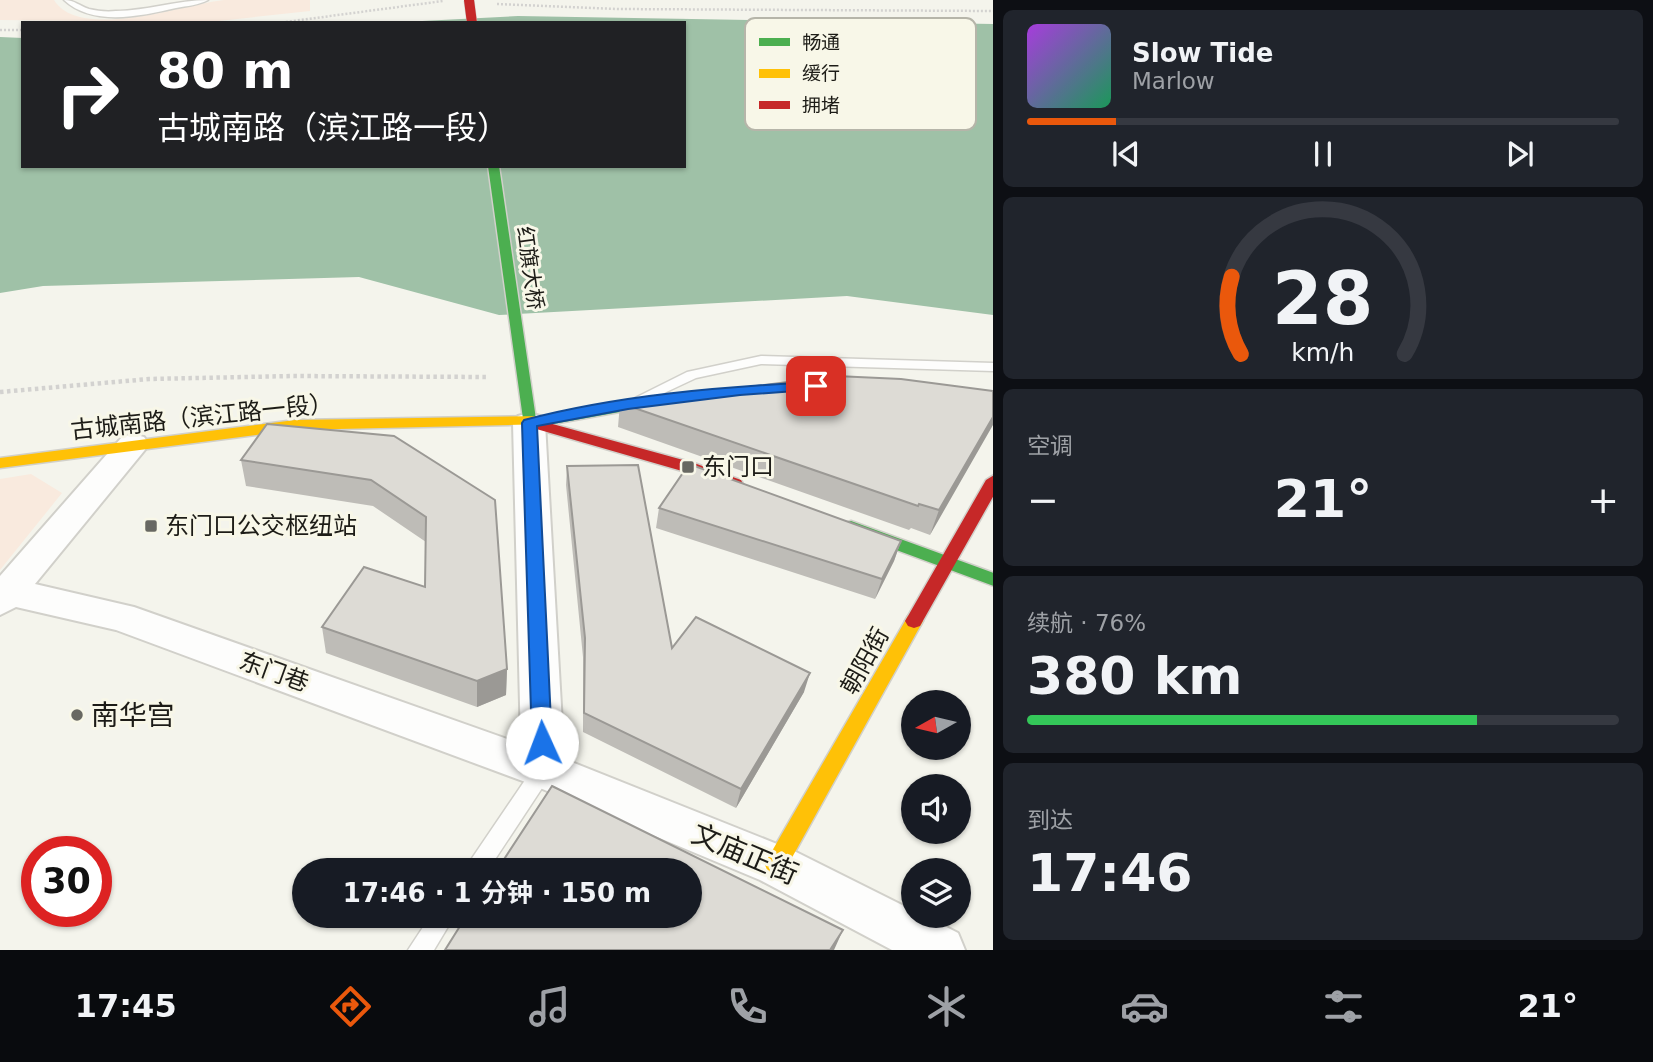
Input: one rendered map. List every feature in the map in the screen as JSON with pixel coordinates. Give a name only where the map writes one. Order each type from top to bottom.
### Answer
[{"type":"street","points":[[469,0],[472,21]]},
{"type":"street","name":"红旗大桥","points":[[493,168],[529,423]]},
{"type":"street","name":"古城南路（滨江路一段）","points":[[0,463],[295,425],[529,423],[628,404],[690,396]]},
{"type":"street","points":[[543,770],[529,423],[688,467],[752,491]]},
{"type":"street","points":[[3,594],[133,444]]},
{"type":"street","name":"朝阳街","points":[[776,864],[993,480]]},
{"type":"street","points":[[830,519],[993,580]]},
{"type":"street","name":"东门巷","points":[[3,594],[121,617],[543,770]]},
{"type":"street","name":"文庙正街","points":[[543,770],[776,864],[941,950]]},
{"type":"lane","points":[[68,0],[85,11],[112,13],[145,11],[204,0]]},
{"type":"lane","points":[[628,404],[692,375],[761,360],[993,367]]},
{"type":"lane","points":[[483,858],[543,770]]},
{"type":"lane","points":[[420,950],[435,928]]},
{"type":"path","points":[[293,21],[449,0]]},
{"type":"path","points":[[486,3],[617,9],[993,11]]},
{"type":"path","points":[[0,30],[21,30]]},
{"type":"path","points":[[0,391],[149,379],[293,376],[524,377]]},
{"type":"shaded area","points":[[0,0],[54,0],[67,12],[86,18],[109,20],[224,0],[310,0],[310,11],[218,21],[0,20]]},
{"type":"shaded area","points":[[518,16],[745,20],[745,130],[976,130],[976,24],[993,24],[993,315],[847,296],[499,315],[359,277],[43,286],[0,293],[0,37],[21,38],[21,168],[686,168],[686,21],[422,21]]},
{"type":"shaded area","points":[[31,474],[62,493],[0,570],[0,479]]},
{"type":"building","points":[[836,376],[901,379],[993,391],[993,417],[939,510],[919,504],[918,506],[620,403]]},
{"type":"building","points":[[267,424],[394,436],[495,500],[507,669],[477,681],[322,627],[364,567],[425,587],[426,517],[371,480],[241,460]]},
{"type":"building","points":[[689,464],[901,541],[882,579],[659,508]]},
{"type":"building","points":[[638,465],[672,648],[696,617],[810,673],[741,789],[584,713],[585,638],[567,466]]},
{"type":"building","points":[[552,786],[698,858],[505,858]]},
{"type":"building","points":[[702,860],[843,930],[830,950],[445,950],[459,928],[702,928]]},
{"type":"traffic: fast","points":[[493,168],[529,423]]},
{"type":"traffic: fast","points":[[542,421],[670,399]]},
{"type":"traffic: fast","points":[[851,527],[993,580]]},
{"type":"traffic: slow","points":[[0,463],[295,425],[542,421]]},
{"type":"traffic: slow","points":[[776,865],[914,621]]},
{"type":"traffic: jam","points":[[469,0],[472,21]]},
{"type":"traffic: jam","points":[[538,425],[688,467],[735,484]]},
{"type":"traffic: jam","points":[[914,621],[993,482]]},
{"type":"place","name":"东门口","points":[[688,467]]},
{"type":"place","name":"东门口公交枢纽站","points":[[151,526]]},
{"type":"place","name":"南华宫","points":[[77,715]]},
{"type":"route","points":[[542,743],[529,423],[628,404],[740,390],[816,386]]}]
